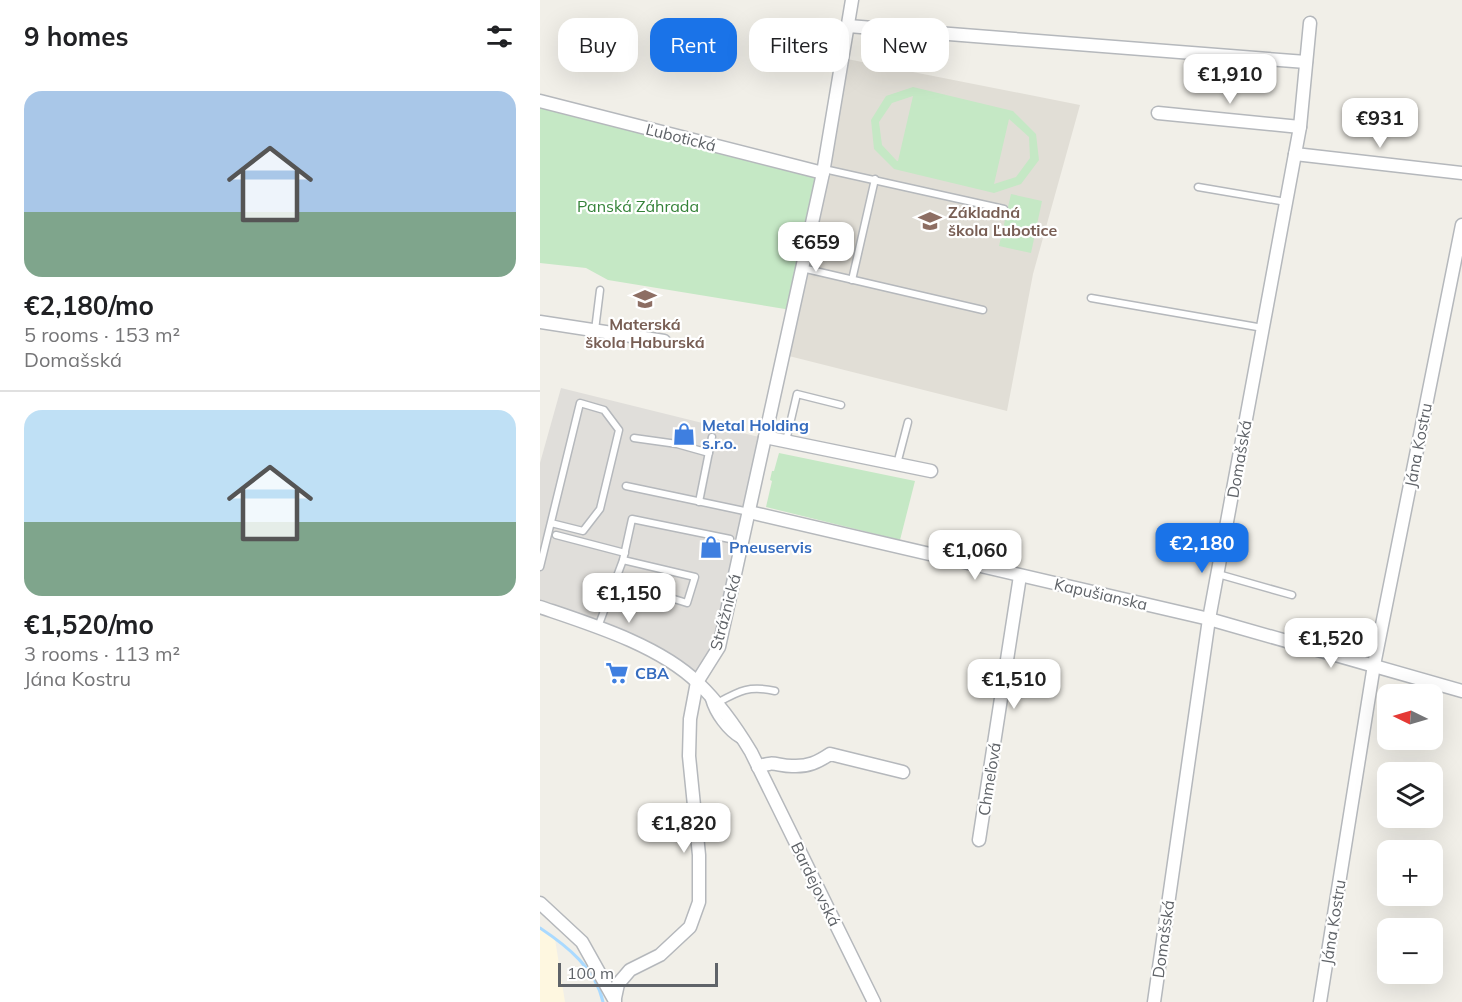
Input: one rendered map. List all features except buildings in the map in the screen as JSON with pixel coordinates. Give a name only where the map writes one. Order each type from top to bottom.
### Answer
[{"type":"street","name":"Strážnická","points":[[849,20],[852,0]]},
{"type":"street","name":"Domašská","points":[[1154,1002],[1209,619],[1300,127],[1310,23]]},
{"type":"street","points":[[849,26],[1306,62]]},
{"type":"street","name":"Strážnická","points":[[615,1000],[618,984],[630,970],[660,955],[690,927],[699,902],[699,855],[688,739],[690,719],[697,682],[719,647],[823,171],[840,72]]},
{"type":"street","name":"Ľubotická","points":[[540,101],[823,171]]},
{"type":"street","points":[[1158,112],[1300,127]]},
{"type":"street","points":[[1295,154],[1462,173]]},
{"type":"street","name":"Jána Kostru","points":[[1320,1002],[1374,665],[1462,225]]},
{"type":"street","points":[[540,322],[664,341]]},
{"type":"street","points":[[765,437],[931,471]]},
{"type":"street","name":"Kapušianska","points":[[748,512],[1209,619]]},
{"type":"street","name":"Chmeľová","points":[[979,840],[1020,576]]},
{"type":"street","name":"Bardejovská","points":[[540,607],[598,627],[658,655],[697,682],[707,693],[747,745],[874,1002]]},
{"type":"street","points":[[1209,619],[1462,691]]},
{"type":"street","points":[[758,767],[770,762],[792,766],[815,764],[830,754],[903,772]]},
{"type":"street","points":[[540,903],[582,942],[615,1000]]},
{"type":"lane","points":[[823,171],[875,179],[1004,209]]},
{"type":"lane","points":[[852,280],[875,179]]},
{"type":"lane","points":[[1198,187],[1286,202]]},
{"type":"lane","points":[[802,268],[983,310]]},
{"type":"lane","points":[[595,330],[600,290]]},
{"type":"lane","points":[[1091,298],[1263,328]]},
{"type":"lane","points":[[786,441],[797,394],[841,405]]},
{"type":"lane","points":[[540,567],[580,403],[604,410],[619,430],[600,509],[583,531],[551,523]]},
{"type":"lane","points":[[897,464],[908,422]]},
{"type":"lane","points":[[699,502],[712,437]]},
{"type":"lane","points":[[634,438],[676,444],[709,453]]},
{"type":"lane","points":[[626,486],[748,512]]},
{"type":"lane","points":[[598,627],[624,557],[632,519],[730,539]]},
{"type":"lane","points":[[556,535],[695,577],[687,603],[616,580]]},
{"type":"lane","points":[[1217,574],[1292,595]]},
{"type":"lane","points":[[716,704],[738,691],[758,687],[775,691]]},
{"type":"lane","points":[[707,693],[711,708],[733,736],[747,745]]},
{"type":"shaded area","name":"Základná škola Ľubotice","points":[[849,59],[861,62],[861,72],[913,72],[1080,105],[1033,274],[1007,411],[781,354],[839,72],[849,72]]},
{"type":"shaded area","points":[[561,388],[759,437],[716,652],[705,682],[671,658],[540,611],[540,463]]},
{"type":"shaded area","points":[[540,929],[555,939],[565,1002],[540,1002]]},
{"type":"green space","points":[[913,87],[1013,111],[1036,134],[1039,160],[1021,184],[994,193],[894,169],[874,149],[871,120],[886,96]],"holes":[[[913,96],[898,161],[897,161],[882,145],[879,122],[892,103]],[[1009,119],[1029,137],[1030,158],[1016,177],[994,184]]]},
{"type":"green space","name":"Panská Záhrada","points":[[540,99],[823,174],[791,310],[608,280],[586,268],[540,263]]},
{"type":"green space","points":[[1011,194],[1042,201],[1031,253],[999,246]]},
{"type":"green space","points":[[779,453],[915,481],[900,540],[766,507],[772,471],[774,471]]},
{"type":"waterway","points":[[540,928],[579,959],[594,979],[603,1002]]},
{"type":"place","name":"Základná škola Ľubotice","points":[[930,221]]},
{"type":"place","name":"Materská škola Haburská","points":[[645,299]]},
{"type":"place","name":"Metal Holding s.r.o.","points":[[684,434]]},
{"type":"place","name":"Pneuservis","points":[[711,547]]},
{"type":"place","name":"CBA","points":[[617,673]]}]
